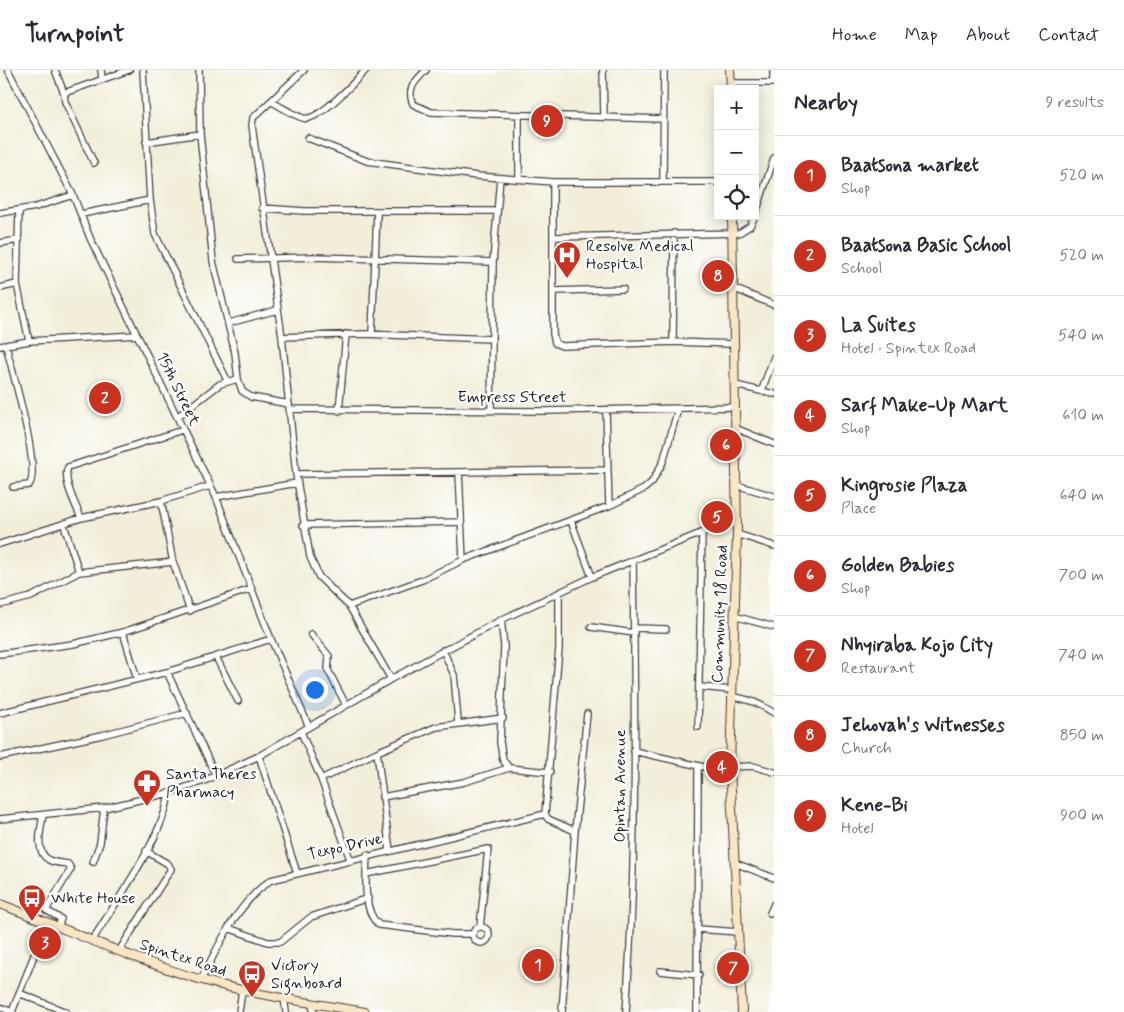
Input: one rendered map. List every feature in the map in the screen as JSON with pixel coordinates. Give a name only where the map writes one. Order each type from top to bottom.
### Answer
[{"type":"main road","points":[[730,70],[731,85]]},
{"type":"main road","name":"Community 18 Road","points":[[732,220],[736,534],[730,770],[742,1012]]},
{"type":"main road","name":"Spintex Road","points":[[0,904],[92,941],[201,980],[242,990],[366,1012]]},
{"type":"street","name":"15th Street","points":[[8,70],[73,195],[90,238],[216,497],[271,639],[309,727]]},
{"type":"street","points":[[55,70],[64,93],[65,102],[94,163]]},
{"type":"street","points":[[101,70],[102,79]]},
{"type":"street","points":[[64,93],[129,70]]},
{"type":"street","points":[[142,70],[150,200],[158,244],[227,380]]},
{"type":"street","points":[[177,417],[227,380],[238,379],[229,323],[213,261],[200,134],[199,70]]},
{"type":"street","points":[[304,70],[253,118],[262,208],[282,337],[297,483],[314,569],[319,577],[349,606],[391,679]]},
{"type":"street","points":[[272,102],[304,119],[311,118],[320,113],[366,70]]},
{"type":"street","points":[[426,70],[411,86],[409,92],[412,104],[431,112],[663,119]]},
{"type":"street","points":[[603,70],[604,116]]},
{"type":"street","points":[[663,181],[664,70]]},
{"type":"street","points":[[745,85],[774,83],[773,70]]},
{"type":"street","points":[[519,115],[519,179]]},
{"type":"street","points":[[146,142],[200,134]]},
{"type":"street","points":[[308,138],[355,157],[382,164],[500,178],[553,182],[714,182]]},
{"type":"street","points":[[759,204],[774,158]]},
{"type":"street","points":[[491,410],[493,262],[500,178]]},
{"type":"street","points":[[553,182],[554,340],[559,346],[673,342],[734,344]]},
{"type":"street","points":[[0,213],[36,207],[73,195]]},
{"type":"street","points":[[82,214],[150,200]]},
{"type":"street","points":[[262,208],[376,212],[496,211]]},
{"type":"street","points":[[19,210],[17,284],[29,341]]},
{"type":"street","points":[[372,334],[376,212]]},
{"type":"street","points":[[554,237],[733,233],[746,230],[752,220]]},
{"type":"street","points":[[673,342],[674,233]]},
{"type":"street","points":[[0,243],[19,240]]},
{"type":"street","points":[[238,259],[374,259],[493,262]]},
{"type":"street","points":[[0,288],[17,284]]},
{"type":"street","points":[[733,288],[774,305]]},
{"type":"street","points":[[554,291],[623,289]]},
{"type":"street","points":[[229,323],[277,310]]},
{"type":"street","points":[[339,411],[346,334]]},
{"type":"street","points":[[282,337],[372,334],[492,339]]},
{"type":"street","points":[[13,488],[29,485],[34,476],[28,434],[3,345],[29,341],[137,335]]},
{"type":"street","points":[[762,390],[774,357]]},
{"type":"street","name":"Empress Street","points":[[238,379],[242,390],[246,394],[289,406],[339,411],[606,411],[735,407]]},
{"type":"street","points":[[735,385],[774,394]]},
{"type":"street","points":[[349,606],[422,580],[463,560],[571,521],[640,492],[652,482],[663,462],[678,409]]},
{"type":"street","points":[[606,411],[609,506]]},
{"type":"street","points":[[735,428],[774,444]]},
{"type":"street","points":[[81,518],[68,482],[66,472],[68,467],[182,430]]},
{"type":"street","points":[[296,474],[607,470]]},
{"type":"street","points":[[459,472],[463,560]]},
{"type":"street","points":[[216,497],[297,483]]},
{"type":"street","points":[[736,485],[774,496]]},
{"type":"street","points":[[0,544],[81,518],[161,501],[210,486]]},
{"type":"street","points":[[161,501],[173,562],[190,611]]},
{"type":"street","points":[[0,819],[104,808],[168,793],[216,776],[259,756],[346,704],[501,620],[592,577],[736,519]]},
{"type":"street","points":[[571,521],[592,577]]},
{"type":"street","points":[[304,525],[460,522]]},
{"type":"street","points":[[64,525],[79,572]]},
{"type":"street","points":[[698,727],[702,533]]},
{"type":"street","points":[[736,534],[774,546]]},
{"type":"street","name":"Opintan Avenue","points":[[626,1012],[632,924],[634,751],[633,560]]},
{"type":"street","points":[[0,605],[31,597],[79,572],[173,562]]},
{"type":"street","points":[[0,654],[74,644],[123,632],[251,589]]},
{"type":"street","points":[[559,593],[558,648],[550,772],[545,814],[548,819],[575,831]]},
{"type":"street","points":[[734,616],[774,627]]},
{"type":"street","points":[[501,620],[504,646],[501,753],[509,768]]},
{"type":"street","points":[[591,627],[634,630],[666,629]]},
{"type":"street","points":[[123,632],[137,679]]},
{"type":"street","points":[[311,634],[329,656],[328,670],[346,704]]},
{"type":"street","points":[[0,713],[167,672],[271,639]]},
{"type":"street","points":[[443,650],[454,674],[458,722]]},
{"type":"street","points":[[216,657],[238,701]]},
{"type":"street","points":[[167,672],[216,776]]},
{"type":"street","points":[[700,688],[731,694],[752,701],[774,713]]},
{"type":"street","points":[[0,757],[102,735],[187,713]]},
{"type":"street","points":[[562,1012],[575,831],[587,714]]},
{"type":"street","points":[[321,780],[377,752],[436,727],[458,722],[503,718]]},
{"type":"street","points":[[301,732],[350,859]]},
{"type":"street","points":[[634,751],[698,767],[730,770],[753,766],[774,772]]},
{"type":"street","points":[[377,752],[390,851]]},
{"type":"street","points":[[259,756],[297,873]]},
{"type":"street","points":[[697,1012],[699,975],[698,767]]},
{"type":"street","points":[[382,797],[464,782],[509,768],[550,772]]},
{"type":"street","points":[[92,941],[163,819],[168,793]]},
{"type":"street","points":[[93,862],[100,843],[104,808]]},
{"type":"street","name":"Texpo Drive","points":[[201,980],[228,928],[264,885],[271,880],[350,859],[545,814]]},
{"type":"street","points":[[43,815],[40,846],[44,856],[50,861],[70,866],[46,910],[61,918],[58,926]]},
{"type":"street","points":[[366,874],[488,849],[480,927],[473,934],[453,934],[379,925],[371,915],[368,898],[366,874],[367,855]]},
{"type":"street","points":[[119,951],[171,869],[168,864],[146,851]]},
{"type":"street","points":[[735,863],[774,878]]},
{"type":"street","points":[[228,928],[268,942],[280,942],[311,917],[368,898]]},
{"type":"street","points":[[770,913],[774,904]]},
{"type":"street","points":[[0,1007],[12,1012],[47,922]]},
{"type":"street","points":[[473,934],[476,942],[486,942],[489,932],[480,927]]},
{"type":"street","points":[[698,929],[738,932]]},
{"type":"street","points":[[660,971],[699,975]]},
{"type":"street","points":[[239,1012],[242,990]]},
{"type":"street","points":[[19,993],[66,1012]]},
{"type":"street","points":[[284,998],[286,1012]]},
{"type":"street","points":[[311,1003],[314,1012]]},
{"type":"place","name":"Kene-Bi","points":[[547,121]]},
{"type":"place","name":"Jehovah's Witnesses","points":[[718,276]]},
{"type":"place","name":"Resolve Medical Hospital","points":[[567,279]]},
{"type":"place","name":"Baatsona Basic School","points":[[105,398]]},
{"type":"place","name":"Golden Babies","points":[[726,445]]},
{"type":"place","name":"Kingrosie Plaza","points":[[717,517]]},
{"type":"place","name":"Sarf Make-Up Mart","points":[[722,767]]},
{"type":"place","name":"Santa Theres Pharmacy","points":[[147,807]]},
{"type":"place","name":"White House","points":[[32,922]]},
{"type":"place","name":"La Suites","points":[[45,943]]},
{"type":"place","name":"Baatsona market","points":[[538,965]]},
{"type":"place","name":"Nhyiraba Kojo City","points":[[733,968]]},
{"type":"place","name":"Victory Signboard","points":[[252,998]]}]
